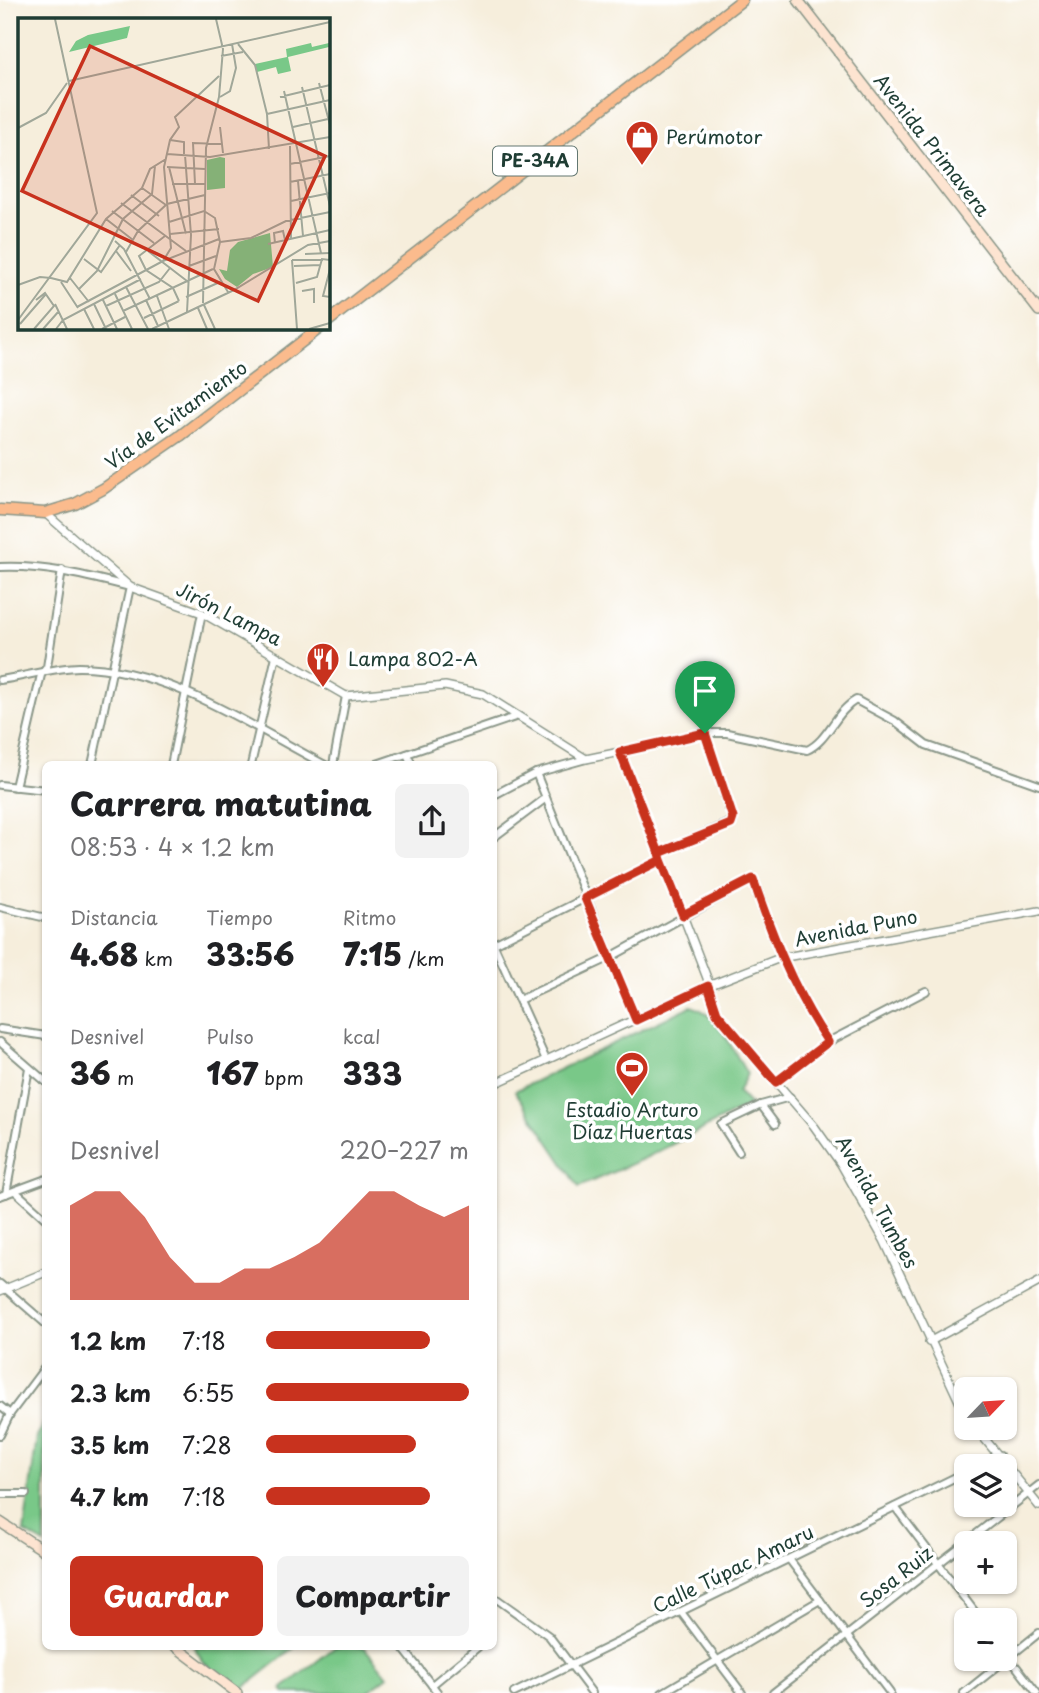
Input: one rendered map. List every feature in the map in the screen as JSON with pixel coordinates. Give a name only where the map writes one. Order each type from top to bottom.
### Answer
[{"type":"highway","name":"PE-34A","points":[[329,320],[742,0]]},
{"type":"highway","name":"Vía de Evitamiento","points":[[0,510],[45,513],[75,504],[135,470],[318,329]]},
{"type":"main road","name":"Avenida Primavera","points":[[798,0],[1039,311]]},
{"type":"main road","points":[[0,1522],[42,1549]]},
{"type":"main road","points":[[180,1650],[237,1693]]},
{"type":"street","points":[[45,513],[130,587],[93,761]]},
{"type":"street","name":"Jirón Lampa","points":[[0,567],[31,566],[62,570],[130,587],[202,613],[346,696]]},
{"type":"street","points":[[15,787],[41,675],[47,667],[62,570]]},
{"type":"street","points":[[173,761],[202,613]]},
{"type":"street","points":[[252,761],[276,656]]},
{"type":"street","points":[[0,680],[77,667],[112,671],[186,691],[317,761]]},
{"type":"street","points":[[334,761],[346,696],[445,686],[483,694],[586,759]]},
{"type":"street","points":[[497,793],[536,773],[586,759],[705,733],[764,739],[807,750],[816,746],[832,721],[856,700],[895,721],[926,745],[1039,785]]},
{"type":"street","points":[[386,761],[519,716]]},
{"type":"street","points":[[497,942],[733,821],[705,733]]},
{"type":"street","name":"Avenida Tumbes","points":[[620,752],[683,915],[717,1013],[790,1097],[841,1164],[884,1240],[929,1342],[954,1391]]},
{"type":"street","points":[[407,754],[410,761]]},
{"type":"street","points":[[536,773],[636,1020]]},
{"type":"street","points":[[0,785],[42,790]]},
{"type":"street","points":[[497,835],[546,798]]},
{"type":"street","points":[[519,1000],[609,958],[683,915],[753,879],[780,958],[802,1003],[828,1042]]},
{"type":"street","points":[[0,907],[42,917]]},
{"type":"street","name":"Avenida Puno","points":[[497,1083],[708,986],[780,958],[1039,911]]},
{"type":"street","points":[[497,951],[546,1060]]},
{"type":"street","points":[[776,1082],[828,1042],[926,991]]},
{"type":"street","points":[[0,1029],[42,1035]]},
{"type":"street","points":[[0,1042],[42,1079]]},
{"type":"street","points":[[3,1195],[29,1068]]},
{"type":"street","points":[[739,1152],[721,1124],[761,1105],[790,1097]]},
{"type":"street","points":[[761,1105],[775,1124]]},
{"type":"street","points":[[3,1195],[42,1181]]},
{"type":"street","points":[[15,1191],[42,1215]]},
{"type":"street","points":[[2,1288],[42,1273]]},
{"type":"street","points":[[929,1342],[1039,1282]]},
{"type":"street","points":[[2,1288],[42,1321]]},
{"type":"street","points":[[0,1435],[10,1414],[42,1371]]},
{"type":"street","points":[[0,1406],[10,1414]]},
{"type":"street","points":[[987,1440],[999,1454]]},
{"type":"street","points":[[1017,1477],[1039,1506]]},
{"type":"street","name":"Calle Túpac Amaru","points":[[514,1693],[954,1478]]},
{"type":"street","name":"Sosa Ruiz","points":[[773,1693],[1039,1485]]},
{"type":"street","points":[[0,1494],[26,1494]]},
{"type":"street","points":[[895,1507],[972,1608]]},
{"type":"street","points":[[789,1559],[890,1693]]},
{"type":"street","points":[[497,1599],[549,1636],[592,1693]]},
{"type":"street","points":[[662,1693],[820,1601]]},
{"type":"street","points":[[681,1612],[742,1693]]},
{"type":"street","points":[[1017,1647],[1039,1633]]},
{"type":"street","points":[[404,1650],[438,1693]]},
{"type":"street","points":[[432,1685],[474,1650]]},
{"type":"street","points":[[1017,1667],[1037,1693]]},
{"type":"street","points":[[964,1693],[988,1671]]},
{"type":"green space","name":"Estadio Arturo Díaz Huertas","points":[[691,1006],[710,1016],[731,1044],[747,1074],[738,1092],[750,1105],[645,1158],[579,1187],[515,1091]]},
{"type":"green space","points":[[42,1426],[42,1542],[24,1532],[37,1437]]},
{"type":"green space","points":[[196,1650],[291,1650],[240,1691],[204,1663]]},
{"type":"green space","points":[[331,1650],[366,1650],[388,1676],[366,1693],[285,1693],[282,1689]]},
{"type":"place","name":"Perúmotor","points":[[642,167]]},
{"type":"place","name":"Lampa 802-A","points":[[323,689]]},
{"type":"place","name":"Estadio Arturo Díaz Huertas","points":[[632,1098]]},
{"type":"route","points":[[705,733],[620,752],[661,860],[683,915],[753,879],[780,958],[802,1003],[828,1042],[776,1082],[717,1013],[708,986],[636,1020],[585,898],[661,860],[659,853],[731,824],[733,818],[705,733]]}]
